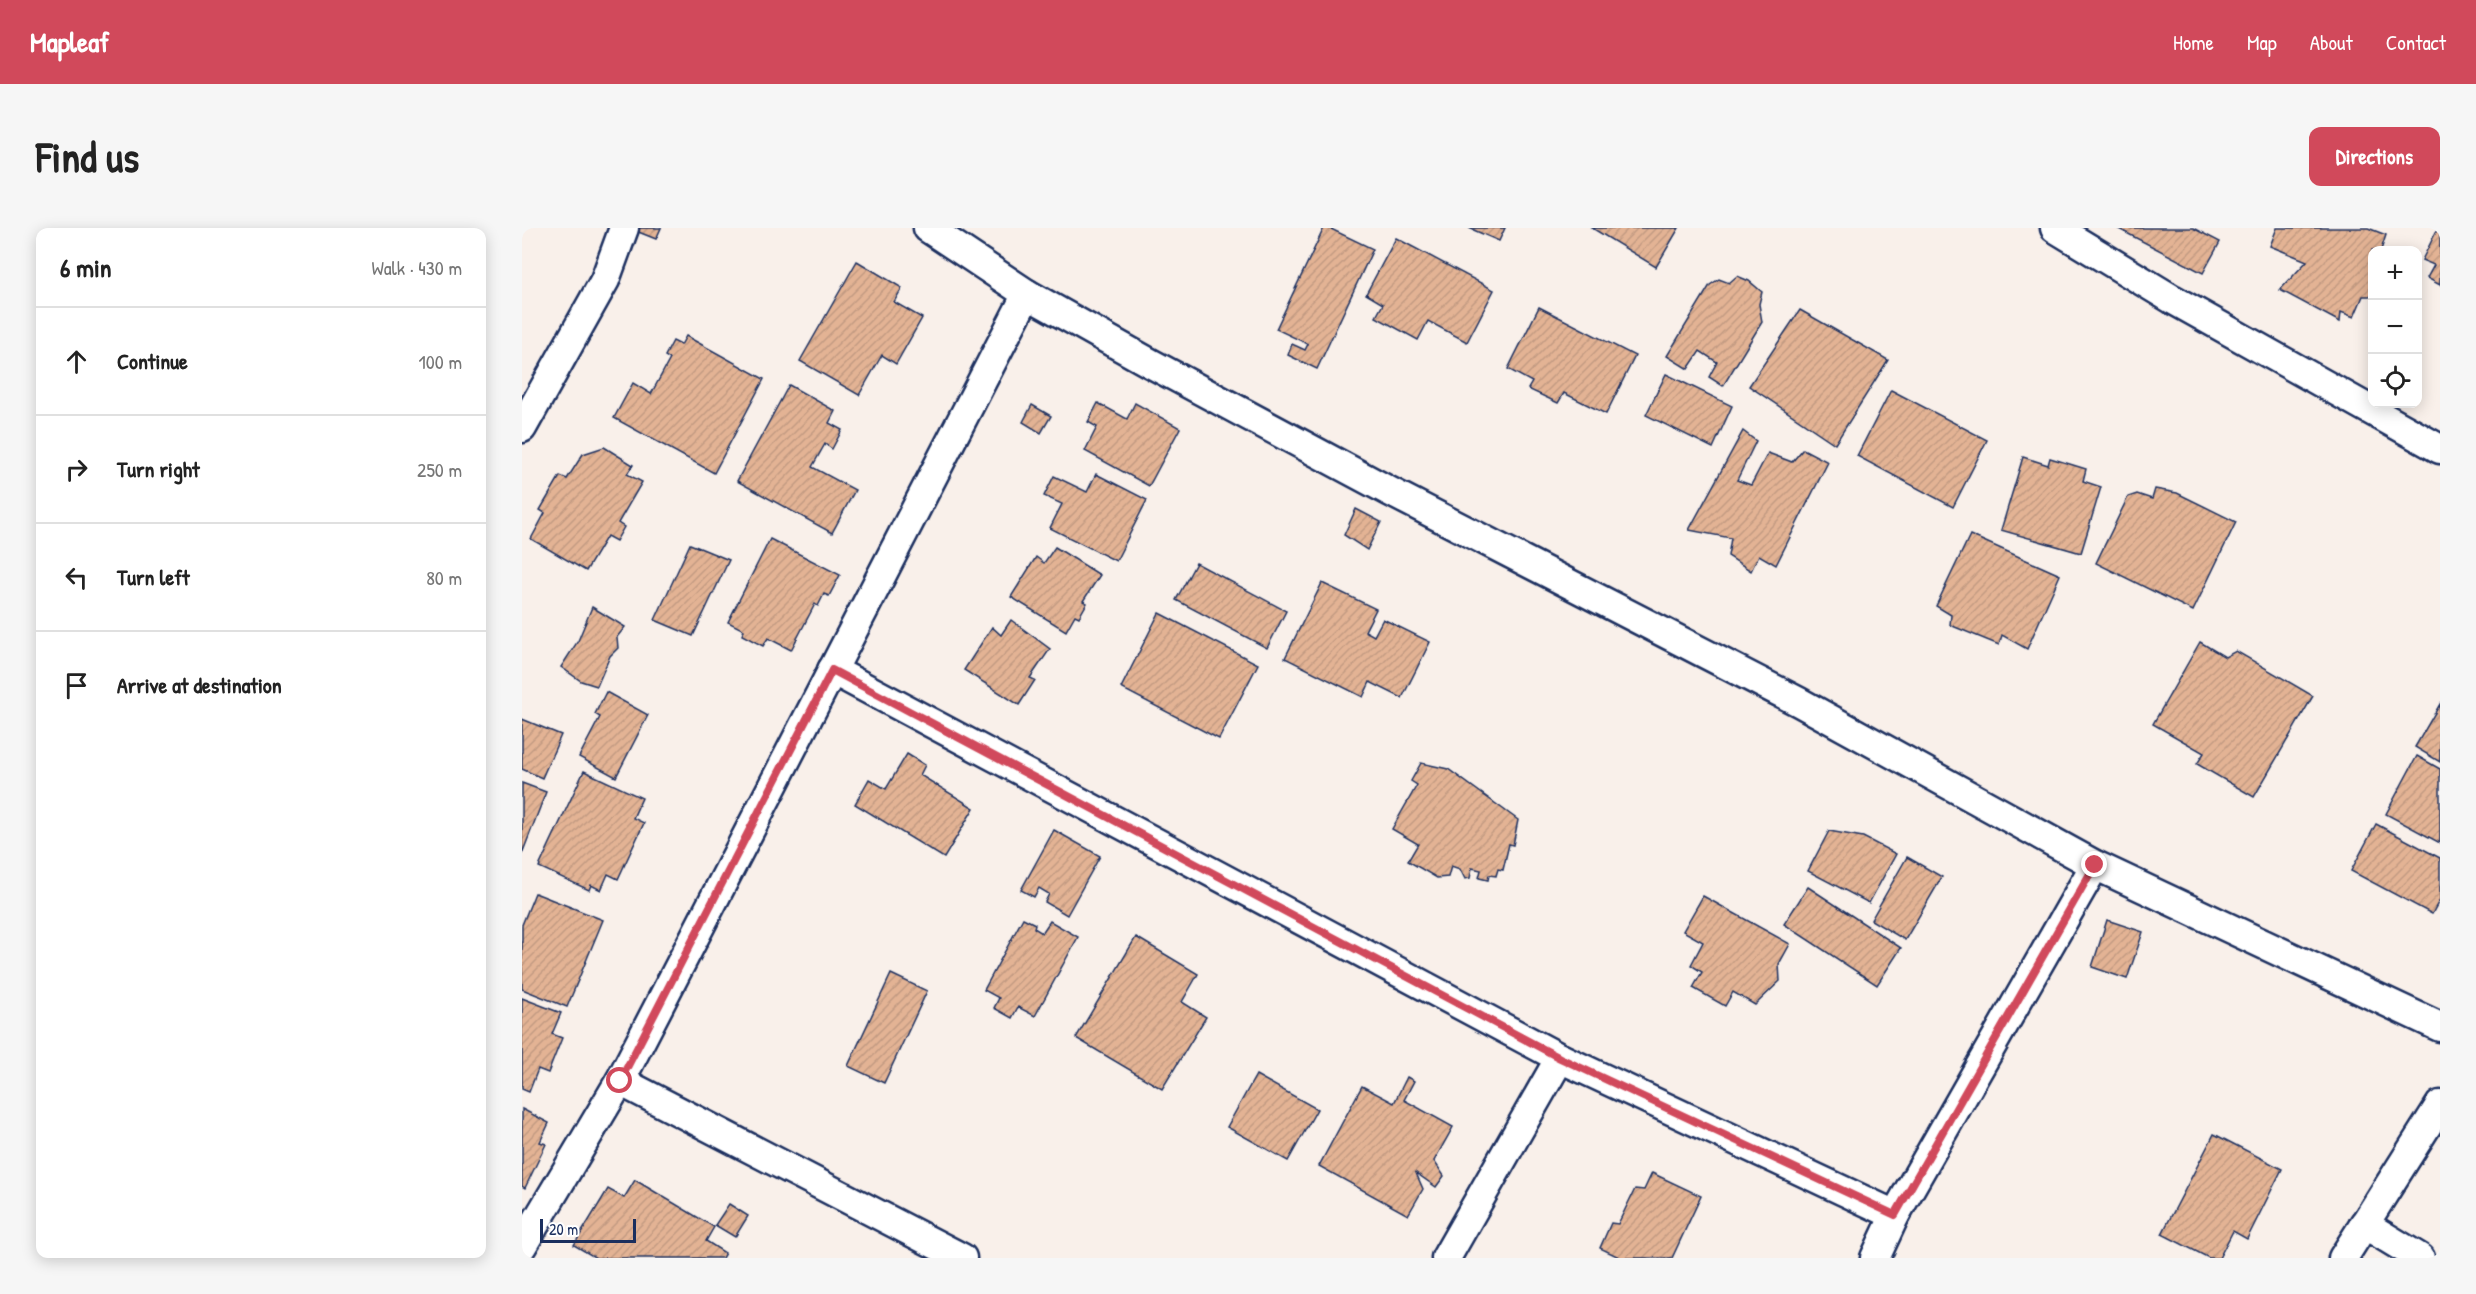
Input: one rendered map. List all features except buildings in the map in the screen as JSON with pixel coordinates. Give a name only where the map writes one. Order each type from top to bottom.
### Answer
[{"type":"street","points":[[522,428],[605,280],[624,228]]},
{"type":"street","points":[[928,228],[1027,294],[1389,491],[1799,702],[2095,865],[2440,1027]]},
{"type":"street","points":[[2055,228],[2182,304],[2440,449]]},
{"type":"street","points":[[522,1246],[620,1081],[1027,294]]},
{"type":"street","points":[[832,670],[1560,1058],[1895,1215]]},
{"type":"street","points":[[1875,1258],[1895,1215],[2095,865]]},
{"type":"street","points":[[1446,1258],[1560,1058]]},
{"type":"street","points":[[620,1081],[962,1258]]},
{"type":"street","points":[[2343,1258],[2440,1105]]},
{"type":"street","points":[[2364,1224],[2420,1258]]},
{"type":"route","points":[[620,1081],[832,670],[1560,1058],[1895,1215],[2095,865]]}]
